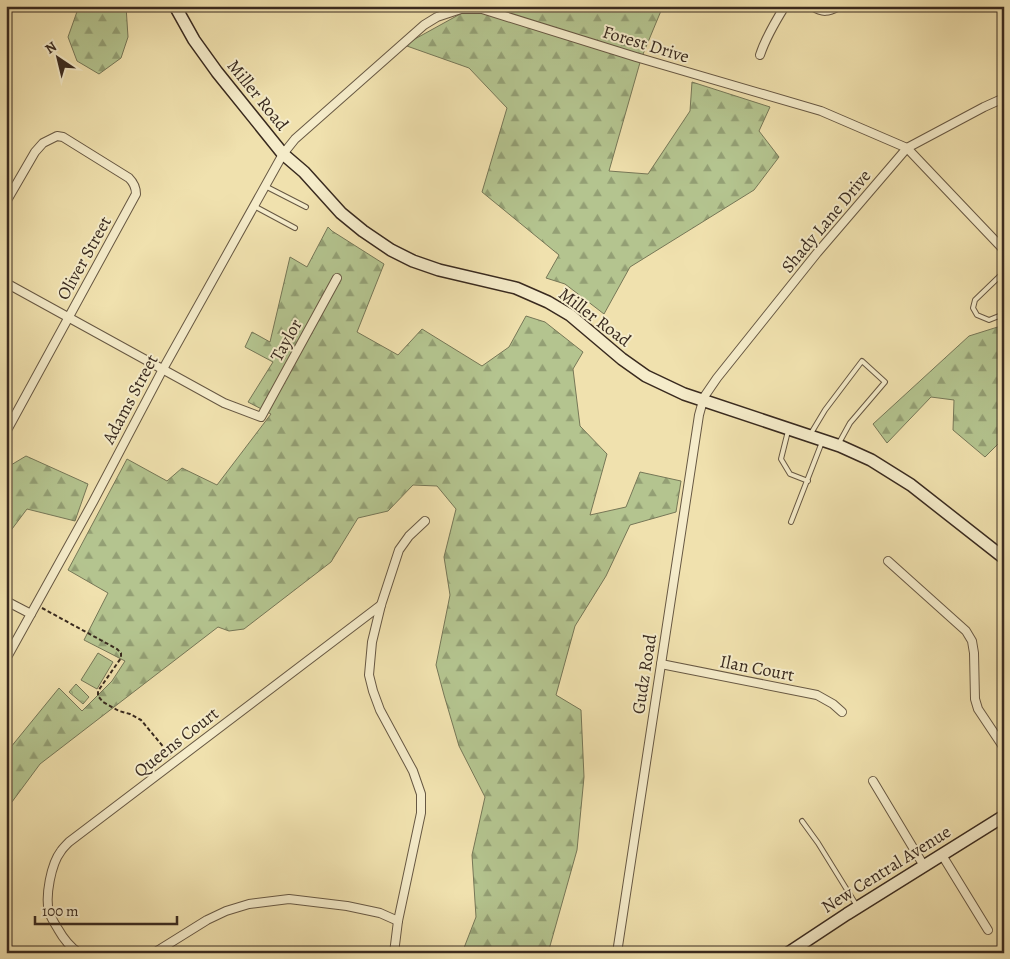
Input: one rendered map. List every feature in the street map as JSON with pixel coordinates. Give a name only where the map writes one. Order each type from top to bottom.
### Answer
[{"type":"street","name":"Miller Road","points":[[175,6],[194,40],[217,72],[283,154],[304,172],[341,213],[391,250],[413,261],[439,270],[516,288],[548,302],[570,315],[622,360],[646,376],[684,394],[838,445],[871,460],[911,485],[1004,558]]},
{"type":"street","points":[[760,55],[764,42],[785,6]]},
{"type":"street","points":[[812,6],[820,10],[830,11],[838,6]]},
{"type":"street","name":"Forest Drive","points":[[283,154],[295,139],[424,25],[437,17],[461,9],[482,9],[636,57],[821,111],[907,148],[1004,250]]},
{"type":"street","name":"Shady Lane Drive","points":[[703,401],[718,378],[811,261],[907,148],[1004,98]]},
{"type":"street","name":"Oliver Street","points":[[6,202],[35,152],[43,143],[57,136],[63,137],[129,178],[136,188],[136,194],[6,432]]},
{"type":"street","name":"Adams Street","points":[[6,659],[93,502],[162,369],[283,154]]},
{"type":"street","name":"Taylor","points":[[162,369],[224,403],[261,417],[337,278]]},
{"type":"street","points":[[6,283],[162,369]]},
{"type":"street","name":"Gudz Road","points":[[617,953],[699,416],[703,401]]},
{"type":"street","points":[[394,953],[398,921],[422,813],[421,794],[413,771],[380,710],[369,675],[372,642],[381,605],[399,550],[409,536],[425,521]]},
{"type":"street","points":[[888,561],[966,631],[972,641],[974,653],[975,699],[978,709],[1004,748]]},
{"type":"street","points":[[6,601],[31,614]]},
{"type":"street","name":"Queens Court","points":[[79,953],[61,935],[50,914],[48,903],[50,879],[61,851],[69,842],[381,605]]},
{"type":"street","name":"Ilan Court","points":[[661,664],[817,695],[826,699],[842,712]]},
{"type":"street","points":[[873,781],[924,866]]},
{"type":"street","name":"New Central Avenue","points":[[788,953],[1004,816]]},
{"type":"street","points":[[942,855],[988,930]]},
{"type":"street","points":[[154,953],[207,920],[226,911],[249,904],[290,899],[347,906],[380,913],[398,921]]},
{"type":"lane","points":[[265,186],[306,207]]},
{"type":"lane","points":[[254,206],[295,228]]},
{"type":"lane","points":[[1004,272],[975,300],[973,308],[977,315],[989,320],[1004,314]]},
{"type":"lane","points":[[809,436],[825,410],[862,361],[885,382],[850,423],[838,445]]},
{"type":"lane","points":[[789,429],[781,459],[790,474],[808,481]]},
{"type":"lane","points":[[791,522],[823,440]]},
{"type":"lane","points":[[802,821],[818,843],[858,908]]},
{"type":"path","points":[[36,605],[117,649],[121,653],[121,658],[98,691],[98,696],[103,702],[141,720],[176,761]]},
{"type":"green space","points":[[79,6],[126,6],[128,37],[121,58],[99,74],[77,61],[68,37]]},
{"type":"green space","points":[[458,6],[663,6],[641,59],[609,171],[648,174],[690,111],[692,82],[770,107],[759,131],[779,157],[754,190],[630,267],[604,314],[565,284],[546,278],[559,255],[482,192],[507,108],[469,68],[404,45],[462,13]]},
{"type":"green space","points":[[328,227],[384,264],[357,332],[398,355],[422,329],[482,366],[509,347],[526,316],[545,322],[583,352],[573,369],[580,426],[607,454],[590,515],[626,507],[640,472],[681,481],[676,512],[630,525],[606,576],[575,626],[556,695],[581,710],[584,777],[577,850],[548,953],[462,953],[476,917],[472,855],[485,797],[459,746],[436,665],[450,595],[444,557],[456,509],[437,486],[413,485],[388,511],[358,518],[331,562],[244,629],[229,631],[218,627],[40,764],[6,810],[6,753],[59,688],[82,711],[112,681],[125,661],[84,640],[108,593],[68,570],[127,459],[167,481],[182,468],[217,485],[271,414],[248,402],[273,362],[245,347],[252,332],[270,342],[290,257],[307,267]]},
{"type":"green space","points":[[1004,325],[1004,438],[985,457],[953,430],[954,400],[931,397],[887,443],[873,424],[969,336]]},
{"type":"green space","points":[[26,456],[88,484],[75,521],[27,509],[6,537],[6,468]]},
{"type":"green space","points":[[98,653],[113,662],[97,689],[81,680]]},
{"type":"green space","points":[[76,684],[89,697],[83,704],[69,692]]}]
